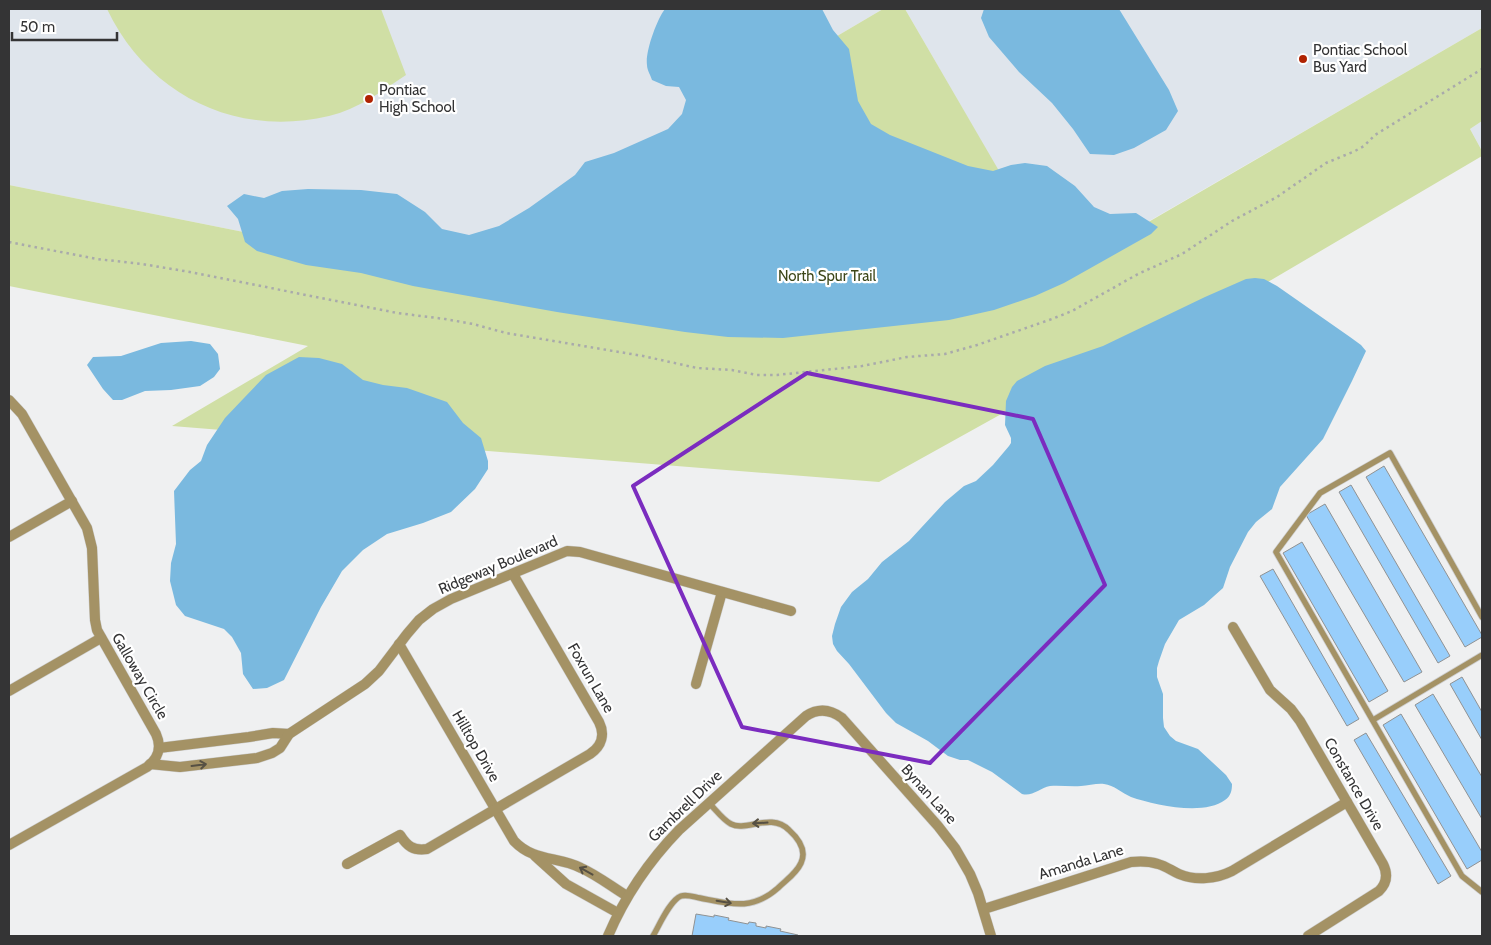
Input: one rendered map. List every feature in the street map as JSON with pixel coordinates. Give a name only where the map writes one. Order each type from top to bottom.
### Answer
[{"type":"street","name":"Galloway Circle","points":[[9,400],[22,414],[84,522],[91,541],[95,620],[101,638],[156,734],[159,748]]},
{"type":"street","points":[[9,537],[72,501]]},
{"type":"street","name":"Ridgeway Boulevard","points":[[150,764],[180,767],[264,757],[272,753],[280,748],[289,734],[365,684],[379,671],[419,620],[439,606],[451,599],[563,553],[576,551],[791,610]]},
{"type":"street","name":"Foxrun Lane","points":[[495,809],[594,751],[600,744],[602,735],[599,722],[513,574]]},
{"type":"street","points":[[696,684],[722,592]]},
{"type":"street","name":"Constance Drive","points":[[1233,627],[1270,690],[1296,715],[1385,868],[1385,882],[1379,891],[1308,936]]},
{"type":"street","points":[[9,692],[101,638]]},
{"type":"street","name":"Hilltop Drive","points":[[399,644],[514,841],[535,856],[566,884],[618,913]]},
{"type":"street","name":"Bynan Lane","points":[[806,716],[822,710],[842,718],[950,840],[970,874],[984,908],[991,936]]},
{"type":"street","name":"Gambrell Drive","points":[[608,936],[627,896],[660,850],[679,830],[806,716]]},
{"type":"street","points":[[9,845],[150,764],[156,757],[159,748],[273,733],[289,734]]},
{"type":"street","name":"Amanda Lane","points":[[984,908],[1131,862],[1141,861],[1159,864],[1178,874],[1193,878],[1220,876],[1347,802]]},
{"type":"street","points":[[348,864],[400,835],[408,846],[420,850],[427,849],[495,809]]},
{"type":"street","name":"Hilltop Drive","points":[[535,856],[582,868],[627,896]]},
{"type":"lane","points":[[1482,617],[1390,453],[1320,493],[1276,552],[1462,876],[1482,892]]},
{"type":"lane","points":[[1373,720],[1482,656]]},
{"type":"lane","points":[[653,936],[676,899],[684,896],[739,905],[756,902],[772,894],[796,871],[802,860],[803,850],[800,843],[785,826],[766,822],[741,826],[732,825],[709,803]]},
{"type":"path","points":[[9,242],[97,259],[190,272],[397,313],[473,324],[506,332],[706,369],[732,370],[767,375],[842,368],[907,357],[945,354],[1014,332],[1072,310],[1138,274],[1182,254],[1232,221],[1277,198],[1326,163],[1364,146],[1375,135],[1482,69]]},
{"type":"highlighted area","points":[[807,373],[1033,419],[1105,585],[930,763],[742,727],[633,486]]},
{"type":"shaded area","name":"Pontiac High School","points":[[9,9],[883,9],[438,271],[9,185]]},
{"type":"shaded area","points":[[905,9],[1482,9],[1482,28],[1058,274]]},
{"type":"shaded area","points":[[1482,121],[1482,151],[1470,129]]},
{"type":"green space","points":[[107,9],[381,9],[406,75],[360,104],[329,116],[294,121],[261,121],[229,114],[198,103],[171,86],[146,65],[124,39]]},
{"type":"green space","name":"North Spur Trail","points":[[883,9],[905,9],[1059,274],[1482,28],[1482,121],[1470,129],[1482,151],[1482,156],[1115,372],[1106,356],[879,482],[172,426],[308,346],[9,286],[9,185],[438,271]]},
{"type":"water","points":[[665,9],[822,9],[833,30],[849,49],[858,101],[871,124],[890,135],[968,166],[993,171],[1025,163],[1047,166],[1075,186],[1094,207],[1110,214],[1136,213],[1158,227],[1151,234],[1064,283],[1035,296],[994,310],[949,320],[783,338],[728,337],[557,312],[413,286],[361,273],[306,265],[257,251],[245,242],[238,219],[227,206],[244,194],[264,198],[282,191],[308,189],[361,190],[397,194],[425,212],[442,229],[469,235],[499,226],[529,208],[575,175],[585,162],[614,153],[668,129],[682,114],[686,100],[679,87],[666,86],[652,80],[647,67],[652,36]]},
{"type":"water","points":[[984,9],[1119,9],[1169,90],[1178,111],[1166,130],[1134,148],[1114,155],[1090,154],[1052,103],[1019,72],[989,37],[981,18]]},
{"type":"water","points":[[1246,279],[1264,279],[1277,286],[1361,345],[1366,351],[1323,439],[1280,487],[1272,509],[1256,522],[1248,532],[1230,567],[1223,588],[1204,605],[1179,620],[1165,644],[1159,661],[1157,677],[1163,694],[1164,727],[1176,741],[1198,749],[1226,775],[1232,784],[1229,797],[1216,805],[1179,808],[1131,797],[1104,784],[1050,786],[1026,795],[992,772],[968,760],[960,760],[948,756],[928,741],[896,723],[837,651],[833,644],[832,636],[835,624],[841,607],[852,592],[868,579],[882,562],[909,541],[945,502],[964,486],[976,481],[1009,446],[1011,438],[1005,425],[1006,401],[1012,387],[1017,381],[1045,366],[1103,346],[1205,297]]},
{"type":"water","points":[[191,341],[210,344],[218,354],[220,369],[214,377],[200,386],[145,391],[122,400],[113,400],[87,365],[93,357],[121,356],[161,343]]},
{"type":"water","points":[[299,357],[319,358],[342,364],[363,380],[407,388],[447,402],[463,423],[481,438],[488,461],[488,469],[475,489],[451,512],[387,534],[363,550],[342,571],[321,607],[284,680],[267,688],[253,689],[243,674],[241,653],[232,637],[224,629],[185,616],[176,605],[170,581],[171,563],[176,544],[174,491],[190,470],[201,461],[207,445],[225,418],[266,375]]},
{"type":"building","points":[[1384,466],[1482,635],[1482,637],[1465,647],[1366,477]]},
{"type":"building","points":[[1351,485],[1450,656],[1438,663],[1339,492]]},
{"type":"building","points":[[1325,504],[1422,672],[1404,682],[1306,515]]},
{"type":"building","points":[[1302,542],[1388,691],[1369,702],[1283,553]]},
{"type":"building","points":[[1273,569],[1359,719],[1347,726],[1260,576]]},
{"type":"building","points":[[1462,677],[1482,712],[1482,740],[1450,684]]},
{"type":"building","points":[[1433,694],[1482,777],[1482,819],[1415,705]]},
{"type":"building","points":[[1401,714],[1482,852],[1482,860],[1467,869],[1383,725]]},
{"type":"building","points":[[1366,733],[1451,876],[1438,884],[1354,740]]},
{"type":"building","points":[[696,914],[714,917],[714,915],[748,924],[749,922],[756,923],[756,926],[781,929],[780,931],[798,936],[692,936]]},
{"type":"place","name":"Pontiac School Bus Yard","points":[[1303,59]]},
{"type":"place","name":"Pontiac High School","points":[[369,99]]}]
